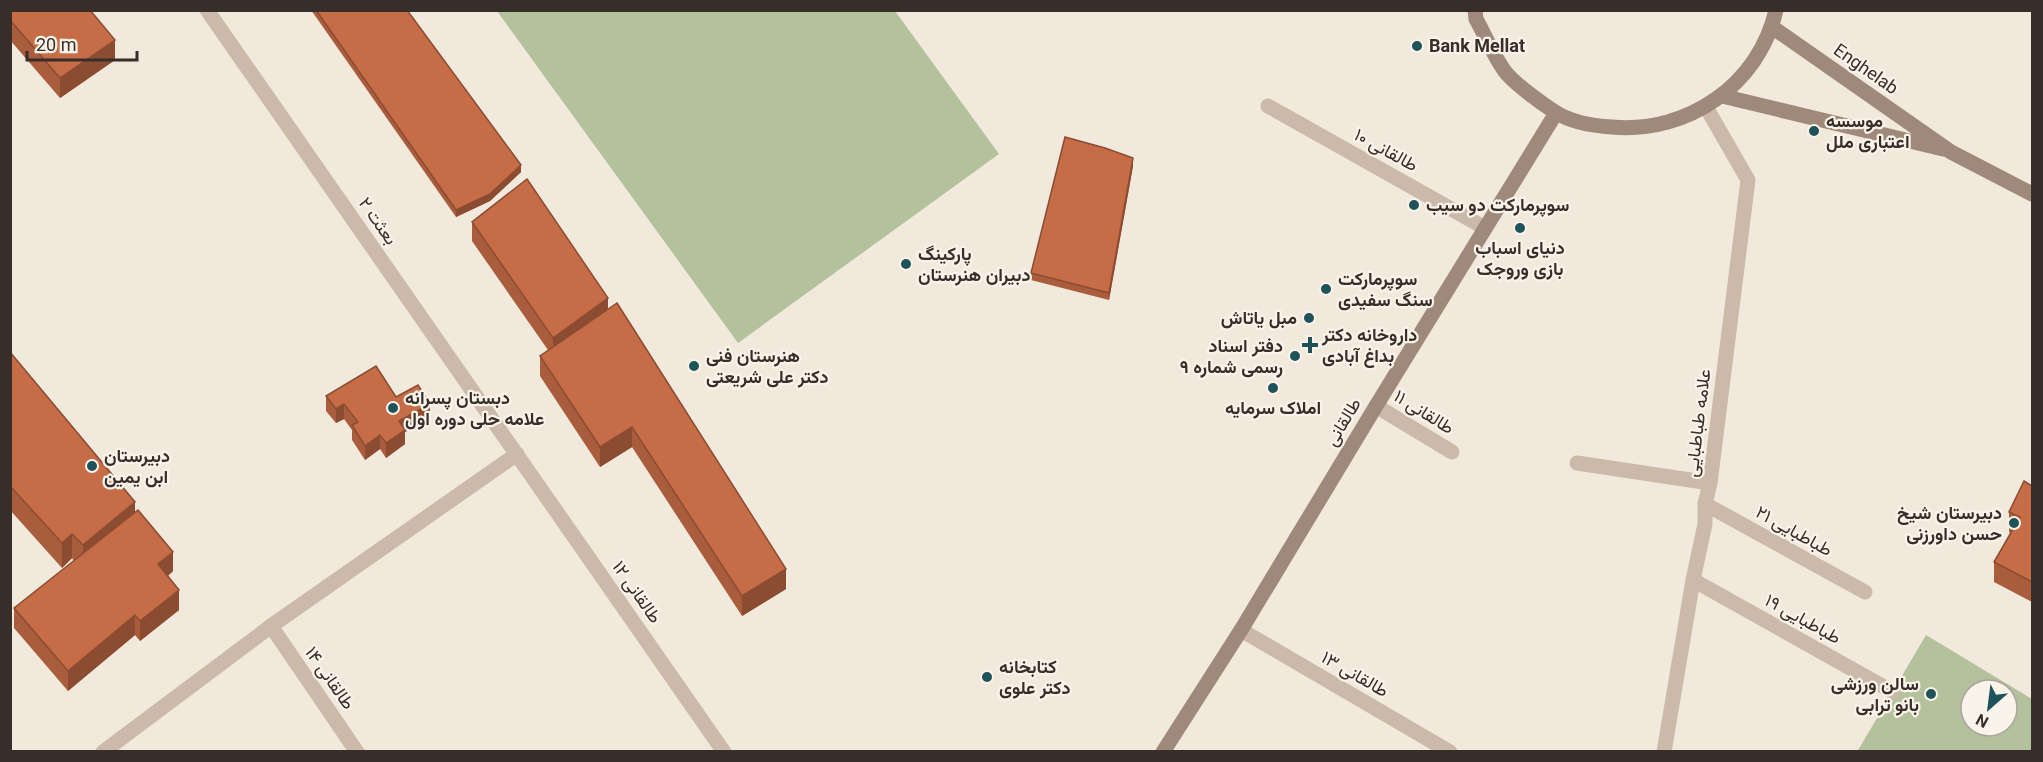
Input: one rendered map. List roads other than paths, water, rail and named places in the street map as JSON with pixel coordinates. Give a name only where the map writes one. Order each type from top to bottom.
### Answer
[{"type":"main road","points":[[1475,10],[1476,19],[1506,74],[1556,113],[1593,126],[1632,129],[1670,123],[1706,107],[1722,96],[1752,65],[1772,27],[1776,10]]},
{"type":"main road","name":"Enghelab","points":[[1772,27],[1951,152]]},
{"type":"main road","points":[[1722,96],[1951,152],[2032,194]]},
{"type":"main road","name":"طالقانی","points":[[1162,752],[1241,630],[1556,113]]},
{"type":"street","name":"بعثت ۲","points":[[207,10],[517,454]]},
{"type":"street","name":"طالقانی ۱۰","points":[[1268,106],[1485,228]]},
{"type":"street","name":"علامه طباطبایی","points":[[1664,752],[1693,580],[1705,524],[1705,504],[1710,483],[1748,180],[1706,107]]},
{"type":"street","name":"طالقانی ۱۱","points":[[1376,405],[1452,452]]},
{"type":"street","points":[[103,752],[270,626],[517,454]]},
{"type":"street","name":"طالقانی ۱۲","points":[[517,454],[724,752]]},
{"type":"street","points":[[1577,463],[1710,483]]},
{"type":"street","name":"طباطبایی ۲۱","points":[[1705,504],[1865,592]]},
{"type":"street","name":"طباطبایی ۱۹","points":[[1693,580],[1893,692]]},
{"type":"street","name":"طالقانی ۱۴","points":[[270,626],[357,752]]},
{"type":"street","name":"طالقانی ۱۳","points":[[1241,630],[1450,752]]},
{"type":"place","name":"Bank Mellat","points":[[1417,46]]},
{"type":"place","name":"موسسه اعتباری ملل","points":[[1814,131]]},
{"type":"place","name":"سوپرمارکت دو سیب","points":[[1414,205]]},
{"type":"place","name":"دنیای اسباب بازی وروجک","points":[[1520,228]]},
{"type":"place","name":"پارکینگ دبیران هنرستان","points":[[906,264]]},
{"type":"place","name":"سوپرمارکت سنگ سفیدی","points":[[1326,289]]},
{"type":"place","name":"مبل یاتاش","points":[[1309,318]]},
{"type":"place","name":"داروخانه دکتر بداغ آبادی","points":[[1310,345]]},
{"type":"place","name":"دفتر اسناد رسمی شماره ۹","points":[[1295,356]]},
{"type":"place","name":"هنرستان فنی دکتر علی شریعتی","points":[[694,366]]},
{"type":"place","name":"املاک سرمایه","points":[[1273,388]]},
{"type":"place","name":"دبستان پسرانه علامه حلی دوره اول","points":[[393,408]]},
{"type":"place","name":"دبیرستان ابن یمین","points":[[92,466]]},
{"type":"place","name":"دبیرستان شیخ حسن داورزنی","points":[[2014,523]]},
{"type":"place","name":"کتابخانه دکتر علوی","points":[[987,677]]},
{"type":"place","name":"سالن ورزشی بانو ترابی","points":[[1931,694]]}]
